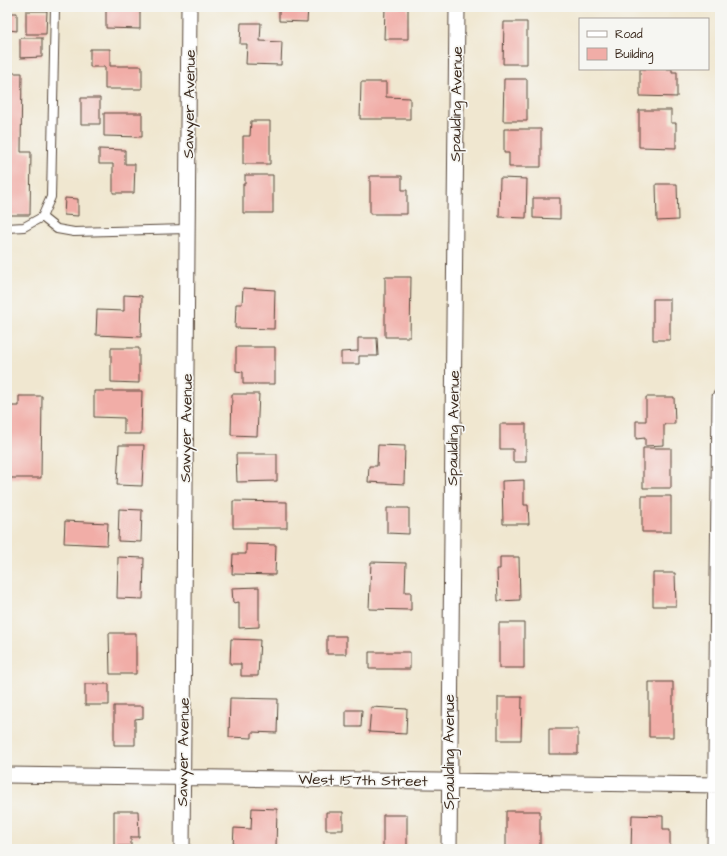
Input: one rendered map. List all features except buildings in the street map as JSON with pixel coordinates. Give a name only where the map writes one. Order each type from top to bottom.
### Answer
[{"type":"street","name":"Sawyer Avenue","points":[[182,849],[189,7]]},
{"type":"street","name":"Spaulding Avenue","points":[[448,849],[457,7]]},
{"type":"street","points":[[715,849],[718,785],[720,397]]},
{"type":"street","name":"West 157th Street","points":[[7,775],[718,785]]},
{"type":"lane","points":[[7,228],[24,228],[42,217],[51,197],[54,7]]},
{"type":"lane","points":[[42,217],[57,229],[74,232],[187,229]]}]
